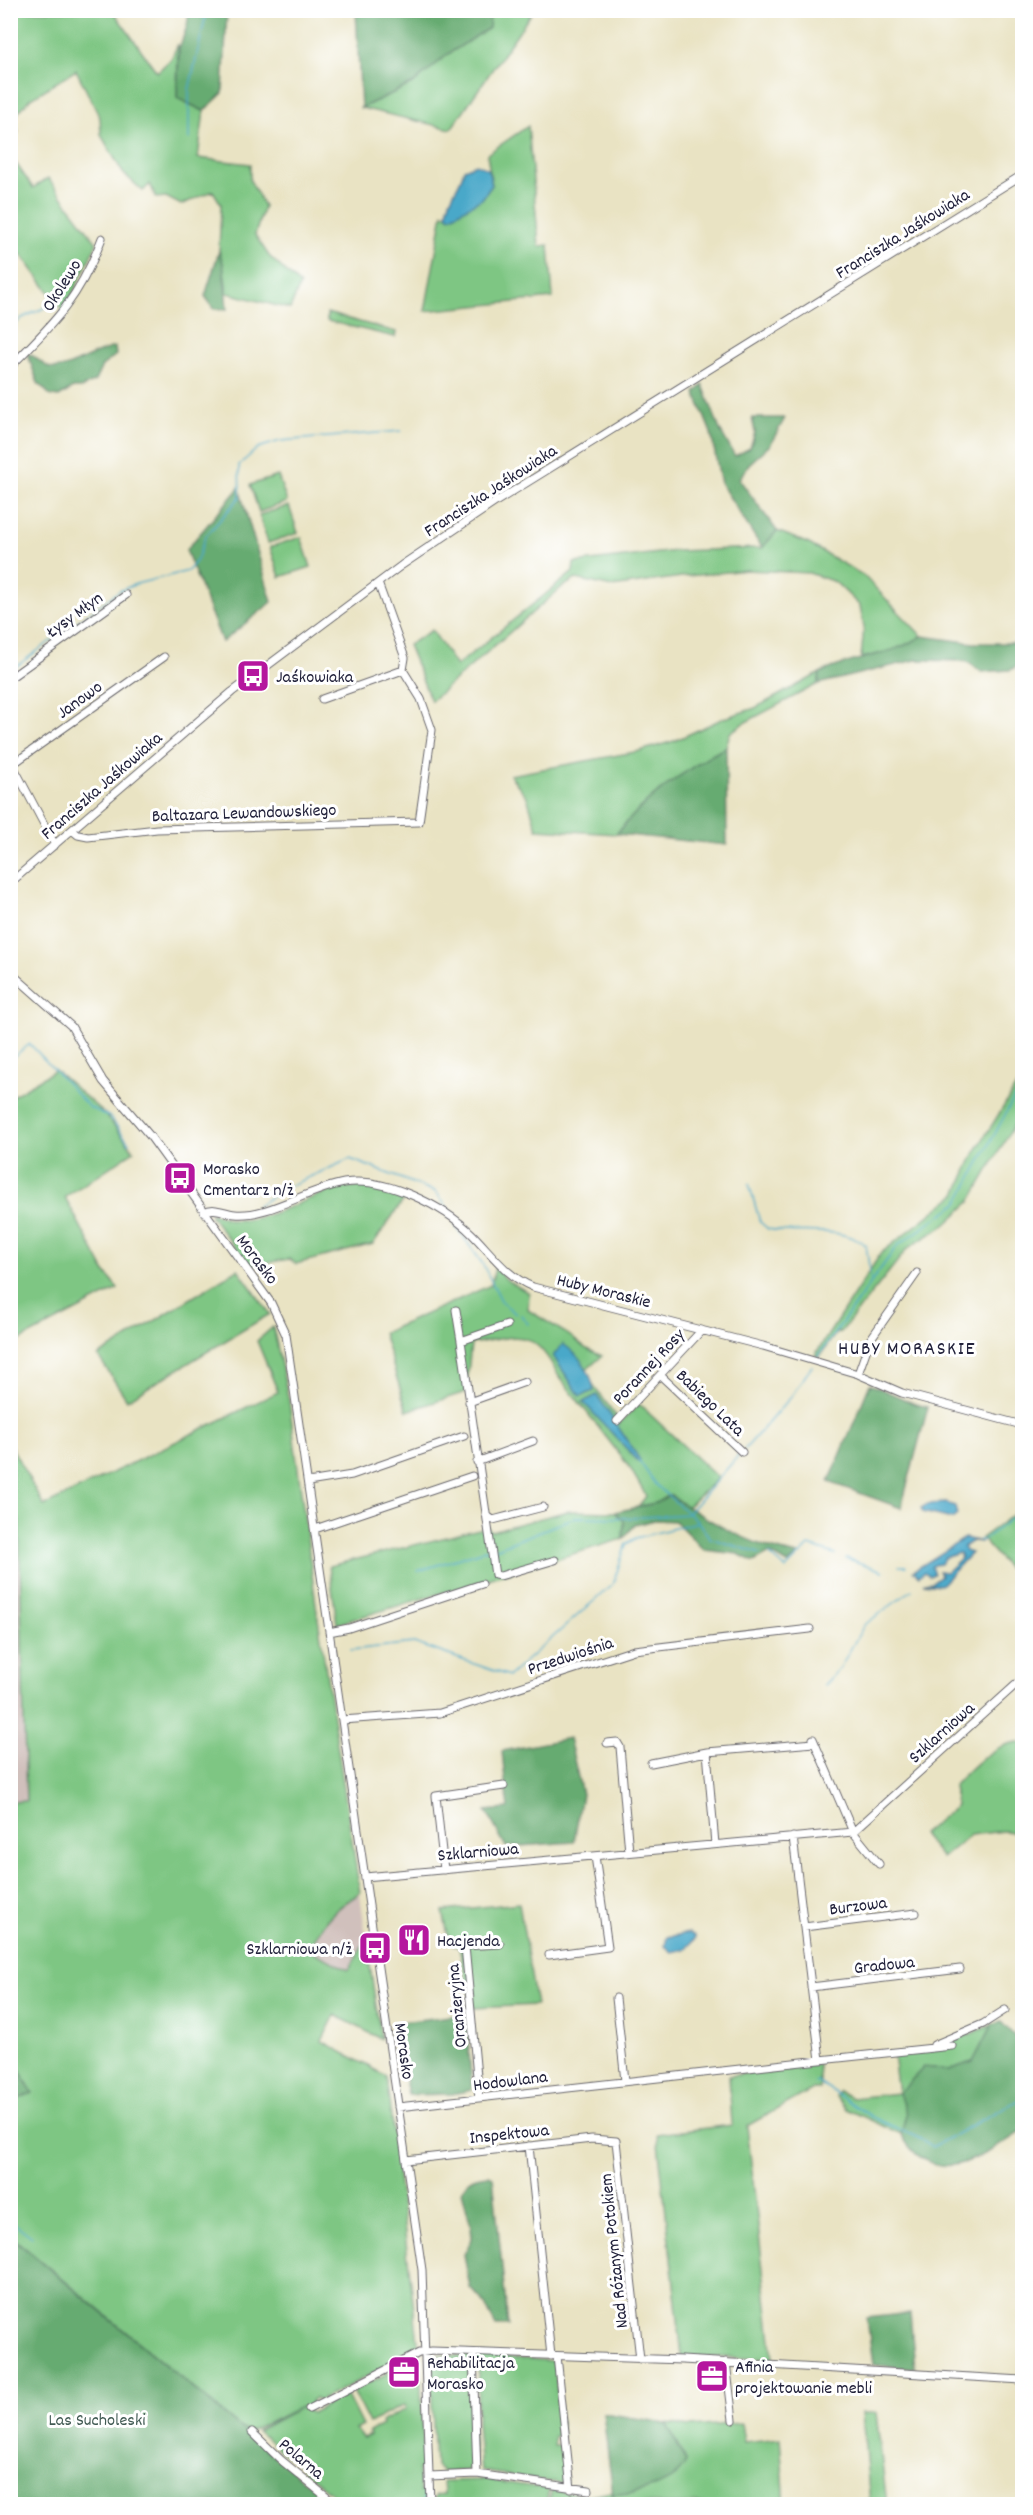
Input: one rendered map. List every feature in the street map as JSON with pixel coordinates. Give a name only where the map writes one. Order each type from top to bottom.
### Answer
[{"type":"street","name":"Franciszka Jaśkowiaka","points":[[10,883],[224,699],[378,583],[497,501],[1023,175]]},
{"type":"street","name":"Okolewo","points":[[10,367],[63,314],[82,283],[102,238]]},
{"type":"street","points":[[322,699],[343,689],[403,670],[405,658],[378,583]]},
{"type":"street","name":"Łysy Młyn","points":[[10,678],[126,596]]},
{"type":"street","name":"Janowo","points":[[11,763],[164,657]]},
{"type":"street","name":"Baltazara Lewandowskiego","points":[[72,831],[88,837],[157,829],[419,822],[432,730],[421,699],[403,670]]},
{"type":"street","points":[[11,763],[55,846]]},
{"type":"street","name":"Morasko","points":[[10,972],[71,1026],[103,1081],[150,1136],[271,1303],[283,1324],[290,1353],[422,2270],[430,2505]]},
{"type":"street","name":"Huby Moraskie","points":[[204,1212],[213,1209],[233,1214],[262,1212],[350,1182],[385,1185],[415,1197],[466,1228],[504,1270],[520,1282],[858,1374],[902,1393],[1023,1425]]},
{"type":"street","points":[[858,1374],[870,1340],[917,1273]]},
{"type":"street","points":[[456,1310],[477,1462],[497,1576],[555,1560]]},
{"type":"street","points":[[461,1341],[507,1325]]},
{"type":"street","name":"Porannej Rosy","points":[[617,1421],[701,1331]]},
{"type":"street","name":"Babiego Lata","points":[[660,1375],[742,1452]]},
{"type":"street","points":[[469,1402],[525,1382]]},
{"type":"street","points":[[308,1482],[352,1475],[464,1436]]},
{"type":"street","points":[[477,1462],[533,1442]]},
{"type":"street","points":[[315,1529],[472,1476]]},
{"type":"street","points":[[486,1515],[493,1520],[543,1508]]},
{"type":"street","points":[[329,1632],[349,1628],[482,1584]]},
{"type":"street","name":"Przedwiośnia","points":[[342,1719],[440,1713],[634,1650],[810,1629]]},
{"type":"street","name":"Szklarniowa","points":[[364,1877],[853,1832],[1023,1679]]},
{"type":"street","points":[[651,1763],[707,1752],[814,1741],[853,1832],[879,1864]]},
{"type":"street","points":[[607,1743],[617,1742],[620,1747],[629,1852]]},
{"type":"street","points":[[707,1752],[715,1844]]},
{"type":"street","points":[[444,1870],[436,1796],[504,1786]]},
{"type":"street","points":[[793,1837],[820,2060]]},
{"type":"street","points":[[549,1955],[608,1947],[595,1856]]},
{"type":"street","name":"Burzowa","points":[[804,1927],[916,1913]]},
{"type":"street","name":"Oranżeryjna","points":[[479,2098],[465,1946],[500,1944]]},
{"type":"street","name":"Gradowa","points":[[811,1987],[960,1969]]},
{"type":"street","points":[[616,1998],[625,2081]]},
{"type":"street","name":"Hodowlana","points":[[929,2048],[983,2024],[1005,2010]]},
{"type":"street","name":"Hodowlana","points":[[398,2108],[952,2046]]},
{"type":"street","name":"Inspektowa","points":[[406,2160],[592,2139],[616,2141]]},
{"type":"street","name":"Nad Różanym Potokiem","points":[[616,2141],[640,2358]]},
{"type":"street","points":[[529,2145],[571,2488]]},
{"type":"street","points":[[309,2409],[425,2351],[726,2362],[1023,2380]]},
{"type":"street","points":[[473,2353],[477,2474]]},
{"type":"street","points":[[726,2362],[733,2420]]},
{"type":"street","name":"Polarna","points":[[252,2432],[280,2460],[335,2505]]},
{"type":"street","points":[[429,2476],[477,2474],[589,2490]]},
{"type":"shaded area","points":[[19,1519],[26,1801],[11,1802],[10,1520]]},
{"type":"shaded area","points":[[360,1893],[366,1939],[349,1971],[309,1950],[320,1925],[336,1909]]},
{"type":"green space","points":[[10,11],[113,11],[157,72],[171,59],[178,44],[177,98],[204,111],[198,158],[250,164],[250,180],[264,206],[255,235],[269,256],[300,285],[290,309],[227,293],[219,251],[221,204],[213,191],[181,205],[166,197],[156,198],[150,184],[143,191],[123,173],[101,135],[100,118],[76,70],[30,99],[14,117],[18,132],[11,141]]},
{"type":"green space","points":[[189,11],[227,11],[223,93],[204,111],[177,98],[179,49],[187,26]]},
{"type":"green space","points":[[356,11],[490,11],[489,28],[448,54],[414,83],[361,108]]},
{"type":"green space","points":[[490,11],[533,11],[451,129],[361,108],[414,83],[448,54],[489,28]]},
{"type":"green space","points":[[528,126],[539,246],[549,245],[553,298],[425,311],[443,213],[450,216],[492,185],[487,154]]},
{"type":"green space","points":[[10,155],[33,188],[48,178],[97,243],[64,312],[11,241]]},
{"type":"green space","points":[[219,251],[223,263],[227,309],[214,309],[205,296]]},
{"type":"green space","points":[[327,313],[396,332],[395,337],[327,321]]},
{"type":"green space","points":[[115,347],[116,355],[102,366],[95,381],[81,388],[73,388],[59,397],[51,396],[38,383],[27,353],[48,367],[58,368]]},
{"type":"green space","points":[[703,385],[720,430],[735,456],[750,448],[755,432],[752,418],[785,418],[770,445],[749,464],[739,479],[777,531],[762,548],[721,484],[711,433],[695,393]]},
{"type":"green space","points":[[278,476],[287,502],[259,512],[250,485]]},
{"type":"green space","points":[[239,488],[272,602],[222,642],[186,550]]},
{"type":"green space","points":[[289,506],[298,533],[268,543],[259,515]]},
{"type":"green space","points":[[777,531],[809,544],[863,575],[922,636],[904,648],[861,658],[864,627],[860,606],[835,582],[809,573],[747,570],[612,587],[576,579],[562,587],[431,701],[408,645],[432,630],[456,666],[573,572],[574,563],[675,551],[762,548]]},
{"type":"green space","points":[[301,537],[311,567],[280,577],[270,547]]},
{"type":"green space","points":[[922,636],[974,643],[1022,643],[1022,664],[1010,670],[982,672],[966,661],[916,660],[818,684],[820,673],[898,648]]},
{"type":"green space","points":[[820,673],[818,684],[744,723],[730,733],[726,747],[668,786],[641,808],[616,834],[537,829],[527,797],[510,775],[640,751],[674,741],[724,718],[755,708]]},
{"type":"green space","points":[[726,747],[727,845],[616,834],[640,808],[667,785]]},
{"type":"green space","points":[[55,1070],[106,1115],[134,1151],[65,1197],[104,1270],[118,1289],[11,1345],[11,1097]]},
{"type":"green space","points":[[1022,1077],[1022,1111],[970,1202],[945,1225],[908,1248],[841,1332],[836,1333],[819,1357],[815,1355],[881,1253],[956,1194],[975,1152]]},
{"type":"green space","points":[[373,1186],[405,1198],[373,1244],[296,1264],[289,1259],[254,1265],[244,1260],[211,1216],[211,1213],[233,1220],[248,1219],[277,1212],[335,1190]]},
{"type":"green space","points":[[495,1268],[508,1281],[529,1293],[528,1310],[569,1335],[585,1348],[602,1356],[584,1372],[616,1416],[619,1424],[639,1404],[718,1478],[687,1507],[669,1495],[656,1503],[639,1506],[646,1496],[630,1468],[558,1375],[540,1348],[523,1338],[513,1337],[471,1344],[466,1392],[407,1411],[383,1333],[491,1285]]},
{"type":"green space","points":[[238,1269],[270,1314],[127,1400],[98,1356]]},
{"type":"green space","points":[[273,1327],[289,1401],[317,1612],[360,1893],[330,1917],[309,1950],[349,1970],[366,1939],[381,2039],[335,2015],[322,2041],[386,2076],[419,2350],[319,2401],[315,2398],[311,2401],[313,2405],[306,2409],[311,2413],[346,2394],[362,2426],[355,2430],[364,2438],[370,2435],[369,2432],[382,2425],[381,2422],[406,2409],[404,2405],[369,2423],[353,2391],[420,2356],[424,2469],[418,2469],[420,2492],[426,2491],[426,2504],[344,2504],[257,2431],[303,2406],[247,2433],[11,2236],[11,2102],[32,2093],[11,2056],[11,1802],[26,1801],[19,1520],[11,1520],[11,1446],[44,1506],[278,1392],[257,1341]]},
{"type":"green space","points":[[870,1384],[915,1404],[928,1407],[901,1508],[829,1482]]},
{"type":"green space","points":[[669,1495],[747,1539],[798,1555],[788,1564],[770,1553],[754,1562],[738,1554],[704,1550],[675,1521],[655,1520],[635,1525],[623,1539],[624,1521],[615,1512],[656,1503]]},
{"type":"green space","points":[[1022,1508],[1022,1584],[981,1538]]},
{"type":"green space","points":[[568,1511],[615,1512],[624,1521],[623,1539],[337,1624],[329,1566],[487,1527],[491,1531]]},
{"type":"green space","points":[[569,1738],[582,1794],[574,1842],[506,1847],[486,1811],[508,1809],[502,1751]]},
{"type":"green space","points":[[1018,1742],[1022,1743],[1022,1833],[1004,1831],[970,1835],[942,1858],[922,1834],[956,1806],[953,1786],[990,1752]]},
{"type":"green space","points":[[519,1903],[536,2005],[473,2008],[459,1948],[449,1941],[443,1911]]},
{"type":"green space","points":[[466,2014],[472,2090],[452,2094],[408,2095],[394,2023]]},
{"type":"green space","points":[[1001,2022],[1022,2044],[1022,2131],[975,2159],[959,2164],[943,2165],[927,2162],[914,2152],[901,2134],[906,2114],[899,2093],[924,2067],[948,2070],[973,2062],[992,2025]]},
{"type":"green space","points":[[992,2025],[973,2062],[948,2070],[924,2067],[901,2134],[846,2109],[836,2097],[839,2091],[852,2098],[898,2093],[893,2055],[927,2052]]},
{"type":"green space","points":[[11,2056],[33,2093],[11,2102],[10,2101]]},
{"type":"green space","points":[[818,2064],[820,2089],[813,2089],[747,2126],[773,2359],[682,2356],[657,2134],[732,2125],[729,2076]]},
{"type":"green space","points":[[489,2175],[493,2177],[508,2326],[496,2326],[481,2298],[470,2288],[464,2254],[472,2239],[462,2191],[472,2178]]},
{"type":"green space","name":"Las Sucholeski","points":[[10,2236],[332,2504],[11,2504]]},
{"type":"green space","points":[[910,2313],[915,2368],[873,2365],[867,2318]]},
{"type":"green space","points":[[438,2355],[470,2356],[468,2366],[471,2378],[469,2379],[474,2459],[467,2471],[441,2471],[435,2466],[430,2360]]},
{"type":"green space","points":[[477,2355],[554,2361],[562,2436],[554,2436],[554,2445],[561,2445],[567,2482],[565,2484],[481,2471],[477,2423],[478,2362],[475,2362]]},
{"type":"green space","points":[[603,2413],[666,2423],[686,2462],[681,2470],[664,2483],[654,2487],[613,2495]]},
{"type":"green space","points":[[862,2413],[876,2413],[887,2504],[870,2504]]},
{"type":"green space","points":[[666,2423],[690,2427],[741,2423],[744,2442],[780,2438],[785,2504],[548,2504],[552,2490],[579,2496],[581,2493],[584,2496],[612,2491],[612,2495],[686,2461]]},
{"type":"green space","points":[[487,2480],[549,2489],[546,2504],[433,2504],[436,2495],[444,2494],[443,2481]]},
{"type":"water","points":[[476,164],[488,169],[492,185],[482,199],[450,217],[447,214],[448,208],[464,169]]},
{"type":"water","points":[[563,1344],[583,1364],[594,1391],[580,1396],[553,1356]]},
{"type":"water","points":[[597,1395],[640,1460],[638,1461],[583,1402]]},
{"type":"water","points":[[946,1503],[955,1506],[957,1515],[952,1519],[923,1512],[921,1508],[928,1504]]},
{"type":"water","points":[[965,1538],[981,1542],[973,1541],[963,1547],[965,1551],[971,1553],[941,1585],[923,1583],[932,1582],[941,1575],[939,1571],[946,1572],[961,1558],[959,1553],[944,1558],[941,1564],[933,1565],[931,1567],[934,1574],[930,1576],[924,1572],[919,1576],[913,1571]]},
{"type":"water","points":[[689,1933],[695,1936],[695,1939],[685,1949],[672,1952],[665,1946],[667,1937]]},
{"type":"waterway","points":[[189,139],[189,90],[207,10]]},
{"type":"waterway","points":[[10,329],[22,318],[46,307]]},
{"type":"waterway","points":[[10,671],[119,591],[136,584],[188,571],[197,560],[205,537],[240,497],[239,465],[258,448],[280,441],[401,431]]},
{"type":"waterway","points":[[10,1059],[30,1044],[89,1107],[110,1117],[129,1143]]},
{"type":"waterway","points":[[817,1358],[897,1246],[958,1203],[1022,1083]]},
{"type":"waterway","points":[[257,1206],[287,1187],[350,1159],[436,1192],[450,1212]]},
{"type":"waterway","points":[[749,1184],[760,1222],[768,1229],[830,1233],[842,1235],[866,1245],[871,1280]]},
{"type":"waterway","points":[[455,1225],[482,1263],[502,1302],[516,1314]]},
{"type":"waterway","points":[[521,1315],[528,1324]]},
{"type":"waterway","points":[[745,1449],[790,1398],[812,1366]]},
{"type":"waterway","points":[[689,1512],[739,1455]]},
{"type":"waterway","points":[[638,1459],[655,1484],[698,1522],[710,1538],[761,1554]]},
{"type":"waterway","points":[[979,1540],[983,1540],[1022,1510]]},
{"type":"waterway","points":[[495,1549],[576,1517],[630,1518],[688,1514]]},
{"type":"waterway","points":[[351,1650],[414,1643],[509,1676],[613,1584],[626,1544],[636,1538],[698,1522]]},
{"type":"waterway","points":[[769,1554],[786,1569],[809,1546],[835,1554]]},
{"type":"waterway","points":[[418,1571],[488,1549]]},
{"type":"waterway","points":[[846,1558],[883,1571]]},
{"type":"waterway","points":[[899,1566],[907,1566]]},
{"type":"waterway","points":[[824,1685],[840,1668],[864,1625],[912,1590]]},
{"type":"waterway","points":[[814,2083],[817,2081],[872,2117],[925,2141],[932,2147],[1022,2098]]},
{"type":"waterway","points":[[10,2220],[32,2237]]},
{"type":"waterway","points":[[424,2494],[425,2504]]},
{"type":"place","name":"Jaśkowiaka","points":[[253,676]]},
{"type":"place","name":"Morasko Cmentarz n/ż","points":[[180,1178]]},
{"type":"place","name":"Hacjenda","points":[[414,1940]]},
{"type":"place","name":"Szklarniowa n/ż","points":[[375,1948]]},
{"type":"place","name":"Rehabilitacja Morasko","points":[[404,2372]]},
{"type":"place","name":"Afinia projektowanie mebli","points":[[712,2376]]},
{"type":"district","name":"HUBY MORASKIE","points":[[907,1347]]}]
